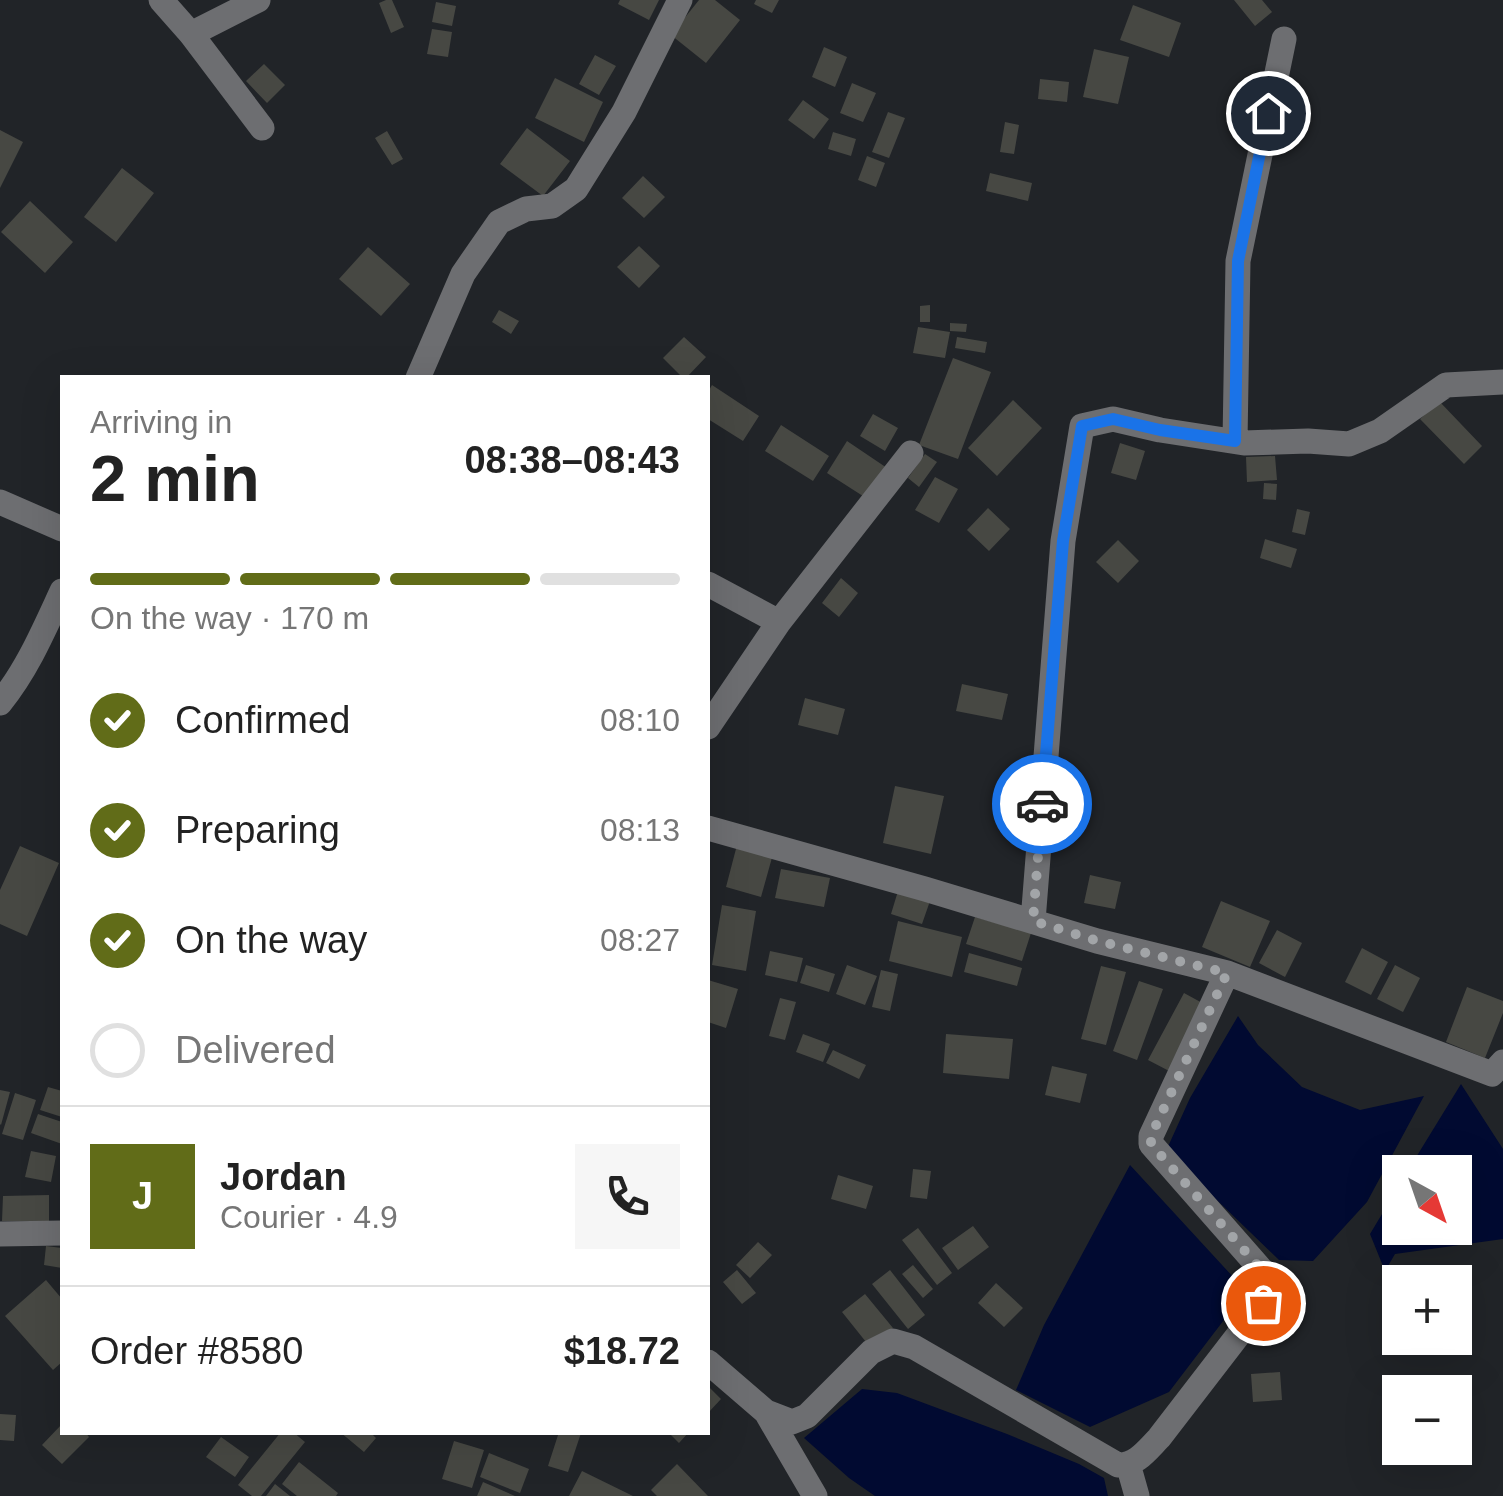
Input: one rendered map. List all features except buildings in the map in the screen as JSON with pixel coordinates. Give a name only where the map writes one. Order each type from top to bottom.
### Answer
[{"type":"street","points":[[162,0],[262,128]]},
{"type":"street","points":[[191,34],[258,0]]},
{"type":"street","points":[[419,375],[463,274],[499,222],[526,209],[552,206],[576,189],[624,112],[680,0]]},
{"type":"street","points":[[1235,441],[1238,261],[1284,39]]},
{"type":"street","points":[[1033,921],[1063,541],[1082,426],[1113,419],[1235,441],[1349,444],[1380,431],[1446,386],[1503,382]]},
{"type":"street","points":[[710,724],[779,622],[910,452]]},
{"type":"street","points":[[0,502],[60,528]]},
{"type":"street","points":[[710,585],[779,622]]},
{"type":"street","points":[[0,704],[28,662],[60,595]]},
{"type":"street","points":[[710,829],[1098,941],[1227,973],[1500,1072]]},
{"type":"street","points":[[766,1412],[792,1422],[807,1416],[871,1352],[893,1341],[914,1347],[1118,1465],[1141,1457],[1268,1293],[1266,1275],[1151,1144],[1151,1136],[1227,973]]},
{"type":"street","points":[[0,1234],[60,1232]]},
{"type":"street","points":[[710,1364],[766,1412],[815,1496]]},
{"type":"street","points":[[1128,1464],[1136,1496]]},
{"type":"water","points":[[1238,1016],[1258,1045],[1302,1087],[1360,1110],[1424,1096],[1392,1155],[1382,1155],[1382,1174],[1367,1202],[1313,1261],[1279,1260],[1166,1151],[1190,1098]]},
{"type":"water","points":[[1461,1084],[1503,1149],[1503,1239],[1472,1243],[1472,1155],[1417,1155]]},
{"type":"water","points":[[1130,1165],[1246,1291],[1169,1392],[1090,1427],[1016,1390],[1044,1325]]},
{"type":"water","points":[[1382,1214],[1382,1245],[1460,1245],[1395,1254],[1389,1265],[1383,1265],[1370,1234]]},
{"type":"water","points":[[862,1389],[897,1393],[1079,1464],[1104,1478],[1108,1496],[875,1496],[804,1438]]},
{"type":"way so far","points":[[1042,804],[1033,921],[1227,973],[1151,1136],[1151,1144],[1266,1275],[1268,1293],[1263,1303]]},
{"type":"route","points":[[1042,804],[1063,541],[1082,426],[1113,419],[1235,441],[1238,261],[1268,113]]}]
